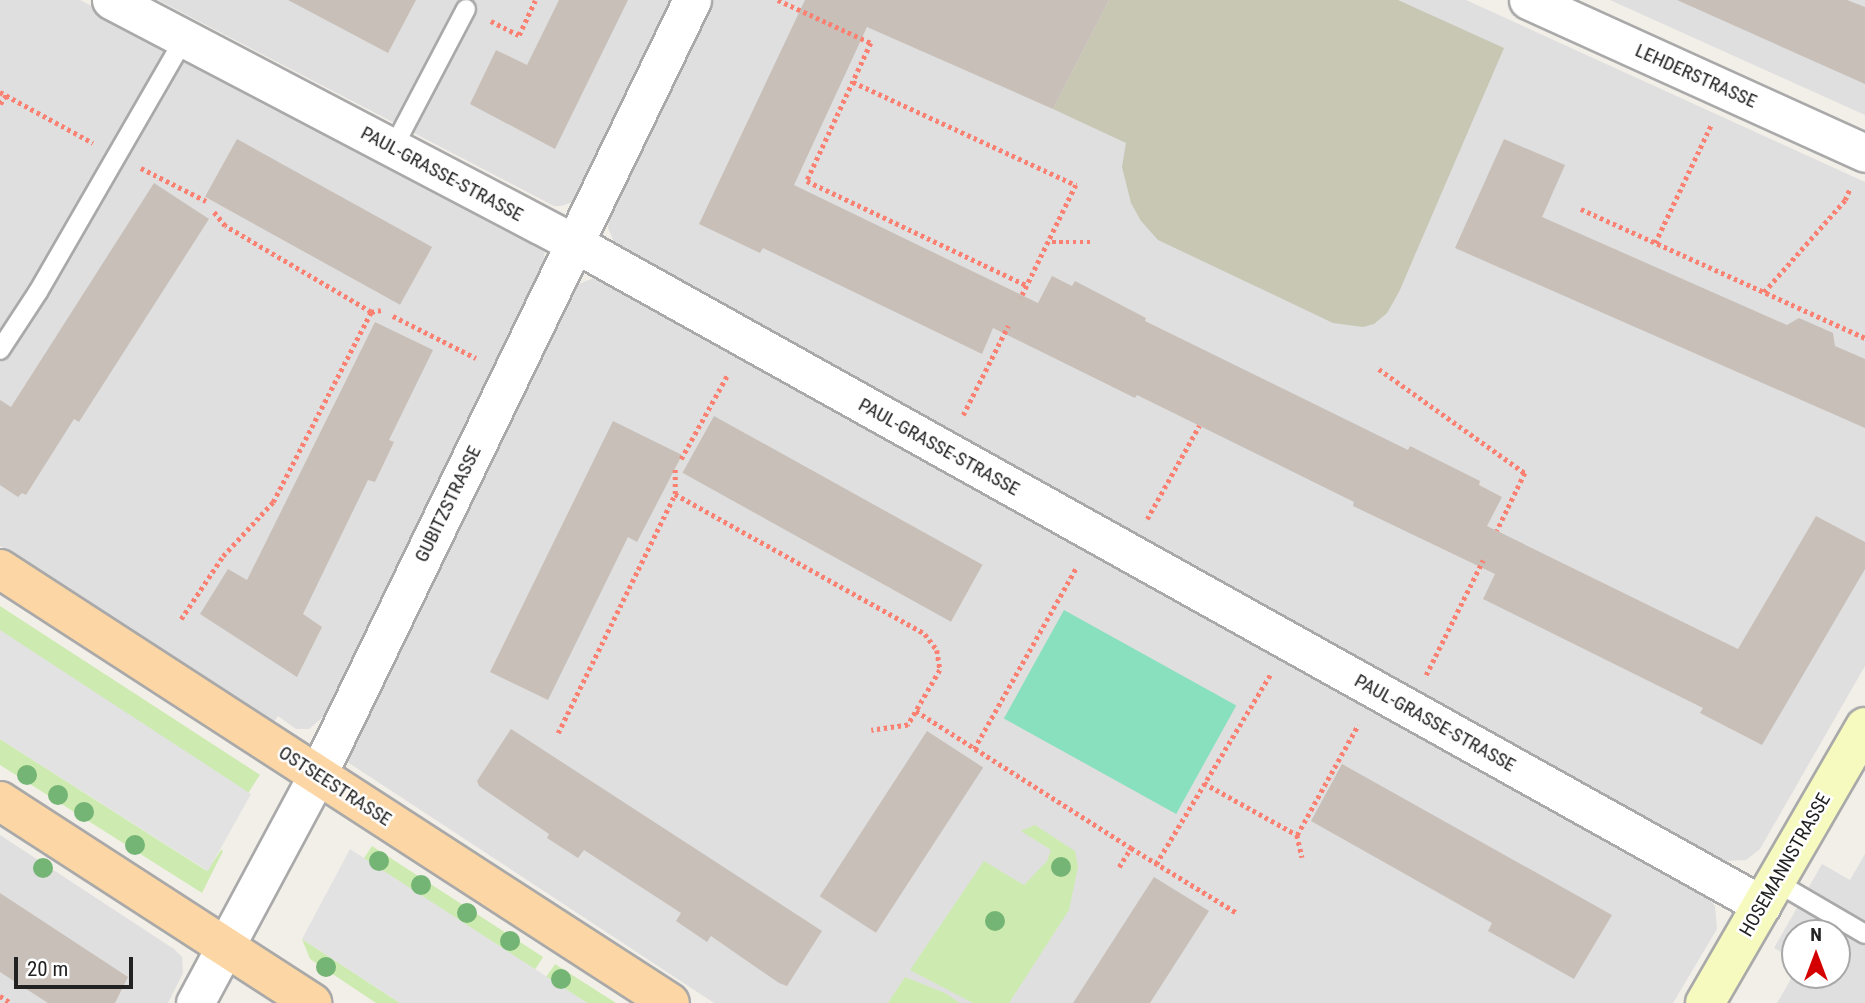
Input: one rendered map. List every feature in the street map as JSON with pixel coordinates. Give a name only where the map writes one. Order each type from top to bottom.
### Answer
[{"type":"main road","name":"OSTSEESTRASSE","points":[[0,569],[670,1003]]},
{"type":"main road","points":[[0,801],[312,1003]]},
{"type":"street","name":"PAUL-GRASSE-STRASSE","points":[[111,0],[574,243],[1769,894]]},
{"type":"street","name":"GUBITZSTRASSE","points":[[195,1003],[318,774],[692,0]]},
{"type":"street","name":"LEHDERSTRASSE","points":[[1528,0],[1865,153]]},
{"type":"street","name":"HOSEMANNSTRASSE","points":[[1705,1003],[1865,727]]},
{"type":"lane","points":[[393,148],[466,9]]},
{"type":"lane","points":[[0,350],[38,292],[184,39]]},
{"type":"lane","points":[[1769,894],[1865,933]]},
{"type":"path","points":[[466,9],[519,35],[535,0]]},
{"type":"path","points":[[778,0],[871,43],[807,181],[1028,286]]},
{"type":"path","points":[[853,82],[1076,185],[1052,242],[1021,298]]},
{"type":"path","points":[[0,92],[206,201]]},
{"type":"path","points":[[0,104],[6,95]]},
{"type":"path","points":[[1655,243],[1711,125]]},
{"type":"path","points":[[1764,292],[1845,201],[1850,188]]},
{"type":"path","points":[[1581,209],[1865,338]]},
{"type":"path","points":[[213,211],[225,226],[371,312],[381,310]]},
{"type":"path","points":[[1052,242],[1090,242]]},
{"type":"path","points":[[181,619],[223,556],[273,502],[371,312]]},
{"type":"path","points":[[393,316],[483,361]]},
{"type":"path","points":[[959,422],[1009,326]]},
{"type":"path","points":[[681,459],[733,364]]},
{"type":"path","points":[[1379,369],[1525,473],[1497,531]]},
{"type":"path","points":[[1144,526],[1199,426]]},
{"type":"path","points":[[558,733],[675,494],[676,469]]},
{"type":"path","points":[[675,494],[925,634],[937,650],[940,670],[908,725],[871,730]]},
{"type":"path","points":[[974,749],[1082,558]]},
{"type":"path","points":[[1423,681],[1483,559]]},
{"type":"path","points":[[1156,864],[1275,666]]},
{"type":"path","points":[[916,711],[1237,913]]},
{"type":"path","points":[[1302,857],[1297,835],[1364,715]]},
{"type":"path","points":[[1204,783],[1297,835]]},
{"type":"path","points":[[1119,867],[1131,848]]},
{"type":"path","points":[[0,996],[11,1003]]},
{"type":"shaded area","points":[[0,0],[80,0],[541,241],[544,246],[545,265],[323,717],[309,729],[296,729],[278,716],[271,726],[0,546]]},
{"type":"shaded area","points":[[158,0],[674,0],[575,201],[554,206]]},
{"type":"shaded area","points":[[714,0],[1466,0],[1865,182],[1865,666],[1760,849],[1746,860],[1725,861],[1708,855],[614,242],[608,228],[610,214]]},
{"type":"shaded area","points":[[1109,0],[1398,0],[1504,48],[1399,292],[1387,313],[1374,324],[1363,327],[1333,323],[1158,240],[1141,221],[1131,203],[1122,167],[1126,143],[1053,109]]},
{"type":"shaded area","points":[[1610,0],[1865,0],[1865,115]]},
{"type":"shaded area","points":[[596,277],[1707,896],[1715,906],[1717,929],[1673,1003],[714,1003],[349,763],[346,757],[349,742],[571,293],[579,284]]},
{"type":"shaded area","points":[[0,630],[251,794],[208,871],[0,739]]},
{"type":"shaded area","points":[[0,835],[174,949],[182,957],[183,973],[168,1003],[0,1003]]},
{"type":"shaded area","points":[[350,849],[587,1003],[400,1003],[302,939]]},
{"type":"shaded area","points":[[1865,854],[1865,1003],[1777,1003],[1785,989],[1851,989],[1851,919],[1791,919],[1822,864],[1850,880]]},
{"type":"shaded area","points":[[1781,936],[1781,952],[1774,948]]},
{"type":"green space","points":[[0,606],[260,775],[247,795],[0,635]]},
{"type":"green space","points":[[1064,610],[1236,706],[1176,814],[1004,718]]},
{"type":"green space","points":[[0,739],[207,871],[221,850],[223,851],[202,893],[0,765]]},
{"type":"green space","points":[[1035,825],[1075,851],[1078,867],[1069,910],[1009,1003],[973,1003],[910,970],[984,861],[1024,885],[1047,861],[1051,850],[1021,831]]},
{"type":"green space","points":[[372,846],[543,957],[531,976],[360,864]]},
{"type":"green space","points":[[302,939],[400,1003],[376,1003],[310,959]]},
{"type":"green space","points":[[555,964],[616,1003],[587,1003],[546,977]]},
{"type":"green space","points":[[905,977],[945,993],[960,1003],[888,1003]]},
{"type":"building","points":[[288,0],[416,0],[388,53]]},
{"type":"building","points":[[559,0],[628,0],[555,149],[470,104],[496,50],[527,65]]},
{"type":"building","points":[[805,0],[1109,0],[1053,109],[867,27],[794,185],[1038,303],[1052,276],[1072,286],[1075,281],[1146,318],[1145,321],[1408,450],[1410,446],[1480,481],[1479,485],[1502,497],[1487,526],[1738,649],[1816,516],[1865,542],[1865,569],[1762,745],[1700,713],[1703,708],[1483,599],[1495,574],[1353,506],[1354,502],[1137,395],[1135,398],[993,328],[982,354],[763,248],[760,253],[699,224]]},
{"type":"building","points":[[1677,0],[1847,0],[1865,7],[1865,84]]},
{"type":"building","points":[[237,139],[432,247],[400,305],[205,197]]},
{"type":"building","points":[[1504,139],[1565,165],[1542,217],[1787,325],[1799,318],[1833,333],[1835,346],[1865,359],[1865,428],[1455,248]]},
{"type":"building","points":[[154,183],[209,219],[79,422],[74,419],[26,495],[22,493],[18,497],[0,485],[0,400],[11,407]]},
{"type":"building","points":[[375,322],[433,350],[389,440],[394,442],[375,482],[368,480],[303,614],[322,627],[297,677],[200,614],[228,569],[247,580]]},
{"type":"building","points":[[714,416],[983,565],[951,622],[682,473]]},
{"type":"building","points":[[613,421],[682,455],[637,542],[628,537],[548,700],[490,672]]},
{"type":"building","points":[[511,729],[822,931],[787,986],[711,936],[707,942],[676,921],[681,913],[584,850],[578,858],[547,838],[549,834],[479,786],[477,781]]},
{"type":"building","points":[[927,731],[983,767],[876,933],[820,896]]},
{"type":"building","points":[[1342,764],[1612,915],[1574,979],[1488,931],[1492,923],[1311,821]]},
{"type":"building","points":[[1154,877],[1209,911],[1150,1003],[1073,1003]]},
{"type":"building","points":[[0,893],[128,977],[115,1003],[48,1003],[0,972]]}]
